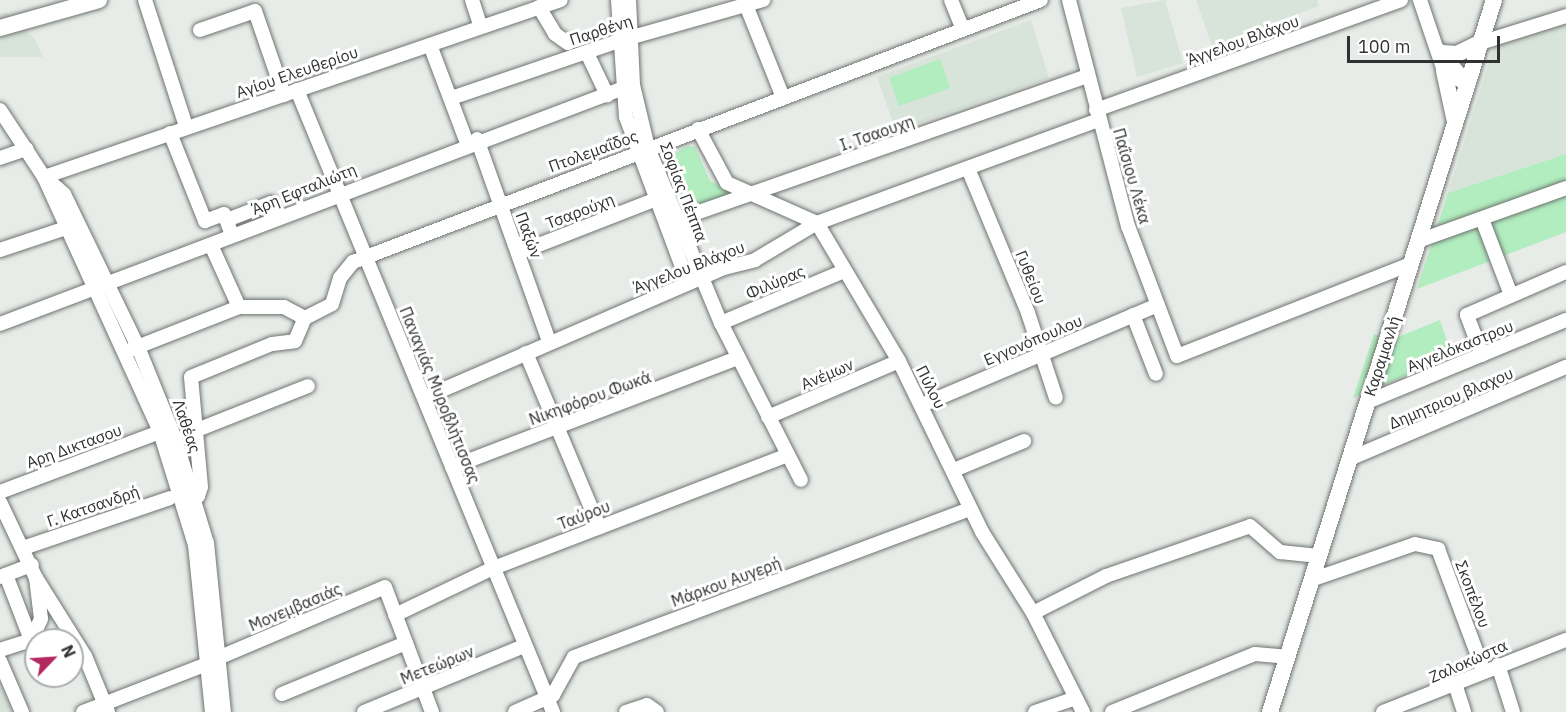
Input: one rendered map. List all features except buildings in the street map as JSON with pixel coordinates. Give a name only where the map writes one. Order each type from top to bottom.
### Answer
[{"type":"main road","points":[[0,28],[99,0]]},
{"type":"main road","name":"Καραμανλή","points":[[1270,712],[1494,0]]},
{"type":"main road","points":[[1439,50],[1457,54],[1480,43]]},
{"type":"main road","points":[[1444,71],[1455,126]]},
{"type":"street","points":[[145,0],[186,126]]},
{"type":"street","points":[[472,0],[481,27]]},
{"type":"street","name":"Αγίου Ελευθερίου","points":[[44,177],[186,126],[561,0]]},
{"type":"street","name":"Σοφίας Πέππα","points":[[618,0],[643,150],[654,200],[801,480]]},
{"type":"street","name":"Σοφίας Πέππα","points":[[629,0],[621,89],[643,150],[676,220],[694,280]]},
{"type":"street","name":"Παρθένη","points":[[451,98],[624,39],[745,3],[763,0]]},
{"type":"street","points":[[951,0],[963,29]]},
{"type":"street","name":"Πτολεμαΐδος","points":[[305,318],[327,311],[345,268],[500,202],[1041,0]]},
{"type":"street","name":"Παΐσιου Λέκα","points":[[1069,0],[1097,115],[1128,226],[1177,356],[1411,264]]},
{"type":"street","name":"Άγγελου Βλάχου","points":[[426,397],[549,341],[694,280],[755,260],[817,223],[969,171],[1097,115],[1401,0]]},
{"type":"street","points":[[1420,0],[1439,50],[1444,71],[1468,85]]},
{"type":"street","points":[[745,3],[782,95]]},
{"type":"street","points":[[539,7],[555,33],[568,43]]},
{"type":"street","name":"Παναγιάς Μυροβλήτισσας","points":[[200,30],[255,11],[291,92],[340,192],[366,259],[426,397],[522,647],[551,705]]},
{"type":"street","points":[[1480,43],[1566,16]]},
{"type":"street","name":"Παξών","points":[[430,45],[451,98],[500,202],[549,341]]},
{"type":"street","points":[[1439,50],[1468,85]]},
{"type":"street","points":[[587,53],[607,94]]},
{"type":"street","name":"Ι. Τσαουχη","points":[[676,220],[1088,76]]},
{"type":"street","name":"Άρη Εφταλιώτη","points":[[0,324],[211,245],[472,141],[621,89]]},
{"type":"street","name":"Λαθέας","points":[[0,110],[44,177],[66,228],[101,287],[175,438],[182,499]]},
{"type":"street","points":[[698,129],[722,178],[817,223]]},
{"type":"street","points":[[170,133],[205,221],[224,214],[232,235]]},
{"type":"street","points":[[0,158],[26,149]]},
{"type":"street","name":"Γυθείου","points":[[969,171],[1028,313],[1039,355],[1056,398]]},
{"type":"street","name":"Λαθέας","points":[[44,177],[64,194],[101,287]]},
{"type":"street","points":[[1418,241],[1566,188]]},
{"type":"street","name":"Τσαρούχη","points":[[518,253],[654,200]]},
{"type":"street","points":[[227,220],[271,202],[277,218]]},
{"type":"street","points":[[1482,219],[1511,295]]},
{"type":"street","name":"Πύλου","points":[[817,223],[842,272],[899,361],[954,470],[970,509],[1033,613],[1083,712]]},
{"type":"street","points":[[0,250],[66,228]]},
{"type":"street","points":[[211,245],[239,307]]},
{"type":"street","name":"Φιλύρας","points":[[720,323],[842,272]]},
{"type":"street","points":[[1482,355],[1467,315],[1566,272]]},
{"type":"street","name":"Εγγονόπουλου","points":[[922,405],[1158,305]]},
{"type":"street","points":[[132,349],[239,307],[284,307],[305,318],[295,341],[198,373],[189,383],[201,487],[182,499]]},
{"type":"street","points":[[1133,315],[1156,374]]},
{"type":"street","name":"Αγγελόκαστρου","points":[[1367,402],[1566,320]]},
{"type":"street","name":"Λαθέας","points":[[132,349],[182,499],[197,560],[213,661],[224,712]]},
{"type":"street","points":[[526,353],[554,428],[599,527]]},
{"type":"street","name":"Νικηφόρου Φωκά","points":[[452,467],[738,358]]},
{"type":"street","name":"Ανέμων","points":[[768,417],[899,361]]},
{"type":"street","name":"Δημητριου βλαχου","points":[[1349,459],[1566,367]]},
{"type":"street","points":[[175,438],[308,386]]},
{"type":"street","name":"Αρη Δικτασου","points":[[0,492],[160,432]]},
{"type":"street","points":[[954,470],[1024,441]]},
{"type":"street","name":"Ταύρου","points":[[395,615],[491,569],[788,456]]},
{"type":"street","name":"Γ. Κατσανδρή","points":[[26,547],[182,499]]},
{"type":"street","points":[[0,502],[26,547],[34,571],[41,619],[36,628]]},
{"type":"street","name":"Μάρκου Αυγερή","points":[[551,705],[574,657],[970,509]]},
{"type":"street","points":[[1033,613],[1106,576],[1250,526],[1280,552],[1319,556]]},
{"type":"street","name":"Σκοπέλου","points":[[1311,580],[1415,544],[1438,549],[1484,672]]},
{"type":"street","points":[[26,628],[3,576],[34,571]]},
{"type":"street","points":[[34,571],[65,622],[106,708]]},
{"type":"street","name":"Μονεμβασιάς","points":[[83,712],[106,708],[385,587],[395,615]]},
{"type":"street","points":[[395,615],[432,712]]},
{"type":"street","points":[[41,619],[65,622]]},
{"type":"street","points":[[0,650],[24,641]]},
{"type":"street","name":"Ζαλοκώστα","points":[[1383,712],[1456,687],[1498,665],[1565,641]]},
{"type":"street","points":[[282,694],[406,643]]},
{"type":"street","name":"Μετεώρων","points":[[364,712],[522,647]]},
{"type":"street","points":[[1112,712],[1255,654],[1287,657]]},
{"type":"street","points":[[0,661],[22,712]]},
{"type":"street","name":"Λαθέας","points":[[212,712],[213,661]]},
{"type":"street","points":[[1498,665],[1513,712]]},
{"type":"street","points":[[1456,687],[1464,712]]},
{"type":"street","points":[[1035,712],[1076,698]]},
{"type":"street","points":[[515,712],[551,705]]},
{"type":"street","points":[[626,712],[647,705],[657,712]]},
{"type":"shaded area","points":[[1165,0],[1183,63],[1137,77],[1121,8]]},
{"type":"shaded area","points":[[1196,0],[1317,0],[1319,6],[1212,46]]},
{"type":"shaded area","points":[[6,12],[34,38],[43,57],[0,57],[0,14]]},
{"type":"shaded area","points":[[1031,20],[1049,78],[896,131],[877,77]]},
{"type":"shaded area","points":[[1566,20],[1566,154],[1448,193],[1495,44]]},
{"type":"shaded area","points":[[0,685],[12,712],[0,712]]},
{"type":"green space","points":[[940,59],[950,88],[899,106],[889,78]]},
{"type":"green space","points":[[688,146],[695,147],[710,181],[735,194],[683,211],[665,159]]},
{"type":"green space","points":[[1566,154],[1566,232],[1417,289],[1448,193]]},
{"type":"green space","points":[[1440,320],[1452,356],[1353,398],[1374,334],[1393,339]]}]
